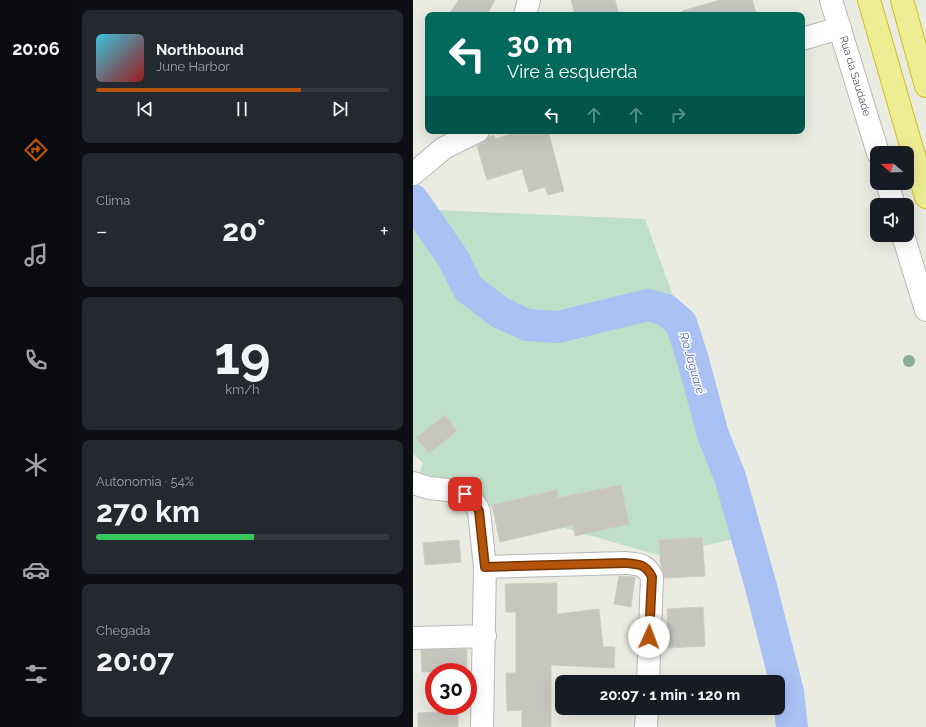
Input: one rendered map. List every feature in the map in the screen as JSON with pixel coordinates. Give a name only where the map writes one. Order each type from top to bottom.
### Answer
[{"type":"highway","points":[[869,0],[926,198]]},
{"type":"highway","points":[[902,0],[926,86]]},
{"type":"street","points":[[526,12],[529,0]]},
{"type":"street","name":"Rua da Saudade","points":[[831,0],[876,146]]},
{"type":"street","points":[[805,38],[840,28]]},
{"type":"street","points":[[413,174],[444,148],[469,134]]},
{"type":"street","points":[[905,242],[926,310]]},
{"type":"street","points":[[413,483],[429,488],[457,491],[472,499],[479,511],[485,567],[485,636],[482,727]]},
{"type":"street","points":[[485,567],[625,563],[642,565],[648,570],[652,577],[647,675]]},
{"type":"street","points":[[413,638],[485,636]]},
{"type":"street","points":[[646,727],[647,715]]},
{"type":"green space","points":[[413,209],[645,219],[759,533],[661,556],[417,485],[423,463],[413,454]]},
{"type":"building","points":[[459,0],[495,0],[489,12],[450,12]]},
{"type":"building","points":[[571,0],[615,0],[618,12],[574,12]]},
{"type":"building","points":[[720,0],[752,0],[756,12],[682,12]]},
{"type":"building","points":[[511,134],[549,134],[564,191],[548,195],[545,187],[529,192],[522,169],[487,180],[477,146],[494,135],[495,139]]},
{"type":"building","points":[[445,415],[457,431],[429,453],[416,438]]},
{"type":"building","points":[[621,485],[629,524],[575,536],[573,525],[500,542],[492,505],[557,490],[558,498]]},
{"type":"building","points":[[702,537],[705,576],[664,578],[661,568],[659,540]]},
{"type":"building","points":[[459,540],[461,562],[425,565],[423,543]]},
{"type":"building","points":[[619,576],[635,577],[631,607],[614,604]]},
{"type":"building","points":[[557,583],[557,614],[599,609],[603,647],[615,647],[614,668],[551,665],[551,727],[522,727],[522,710],[507,711],[506,673],[516,673],[516,612],[506,612],[505,584]]},
{"type":"building","points":[[703,607],[705,646],[668,648],[667,609]]},
{"type":"building","points":[[467,649],[467,663],[425,663],[425,672],[422,672],[421,650]]},
{"type":"building","points":[[418,713],[425,713],[425,715],[458,715],[458,727],[418,727]]},
{"type":"waterway","name":"Rio Jaguaré","points":[[413,200],[453,258],[468,288],[499,312],[527,325],[558,327],[648,305],[666,310],[681,323],[693,360],[713,435],[730,477],[760,583],[788,692],[792,727]]},
{"type":"route","points":[[465,494],[472,499],[479,511],[485,567],[625,563],[642,565],[648,570],[652,577],[649,637]]}]
